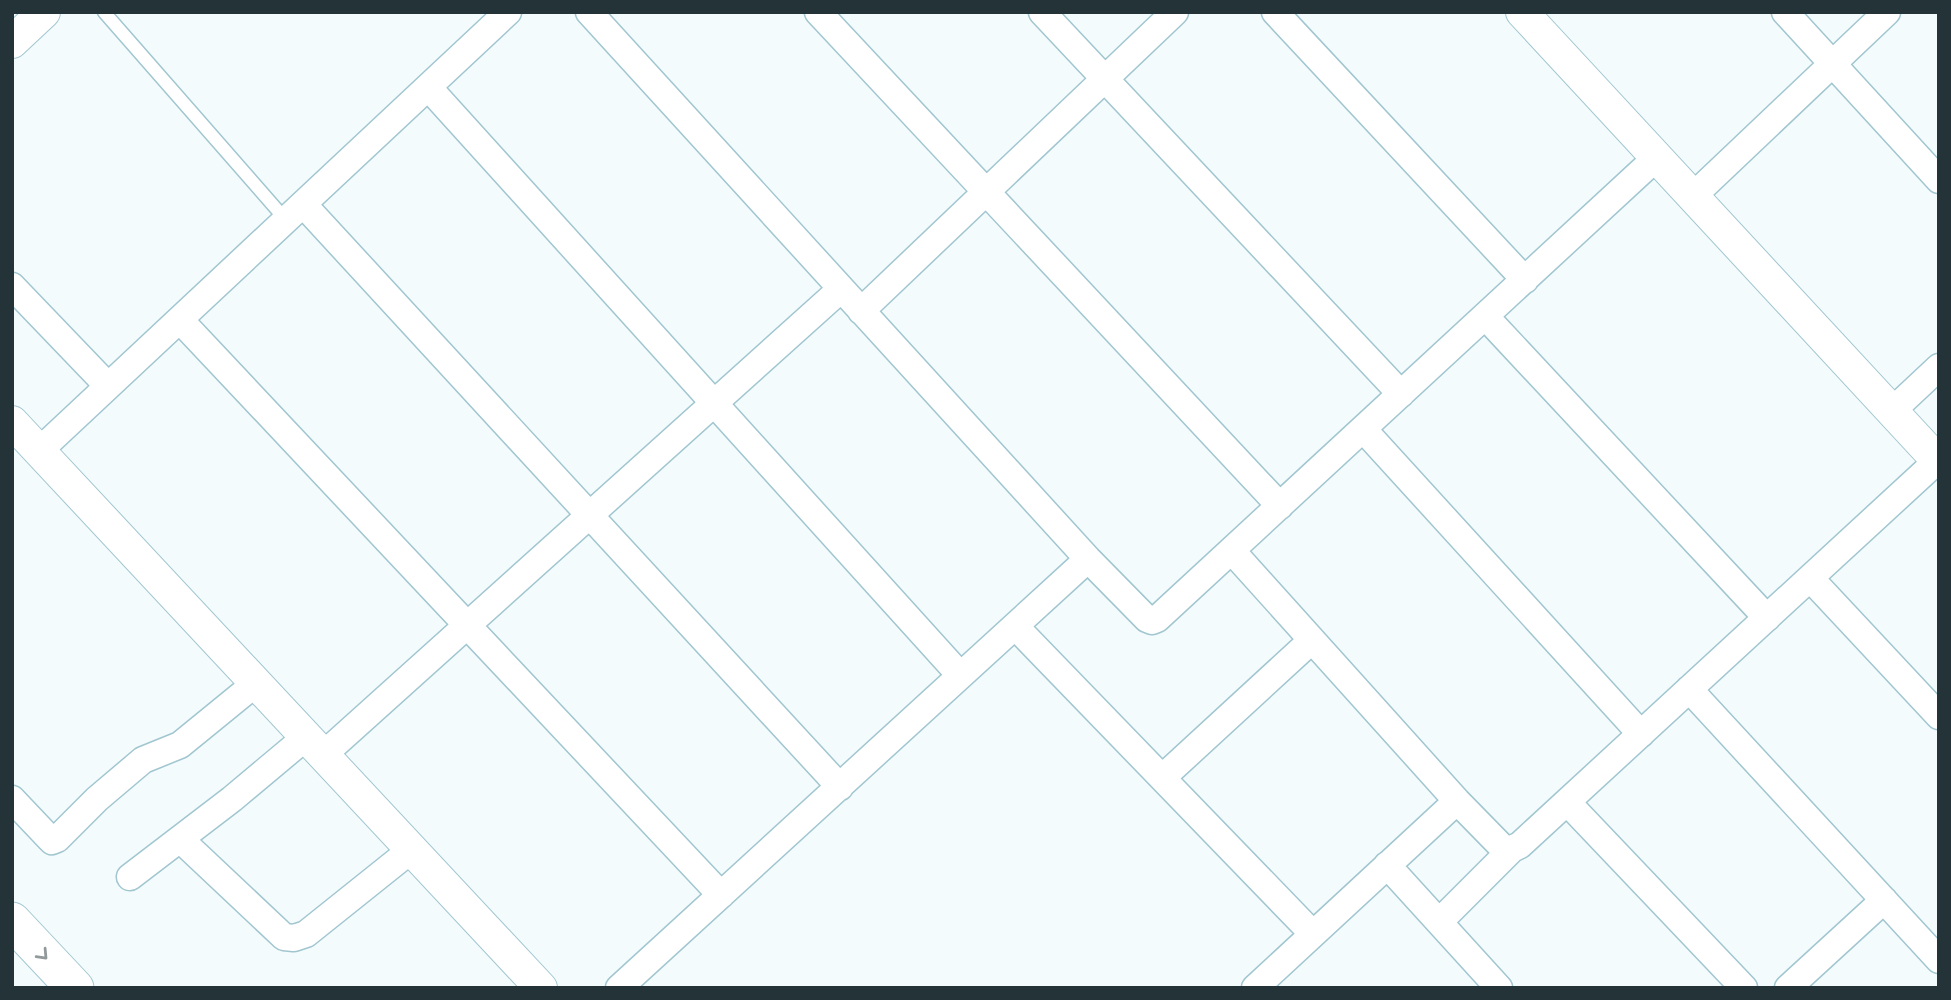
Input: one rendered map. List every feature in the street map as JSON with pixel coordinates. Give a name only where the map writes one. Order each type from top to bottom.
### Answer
[{"type":"main road","points":[[12,922],[75,988]]},
{"type":"street","points":[[12,42],[44,12]]},
{"type":"street","points":[[39,451],[508,12]]},
{"type":"street","points":[[589,12],[1087,559],[1152,621],[1232,551],[1657,157]]},
{"type":"street","points":[[818,12],[1280,506]]},
{"type":"street","points":[[1042,12],[1401,394]]},
{"type":"street","points":[[861,311],[1175,12]]},
{"type":"street","points":[[1275,12],[1525,280]]},
{"type":"street","points":[[1439,922],[1512,849],[1520,845],[1938,461],[1522,12]]},
{"type":"street","points":[[1785,12],[1939,180]]},
{"type":"street","points":[[1692,197],[1887,12]]},
{"type":"street","points":[[428,87],[960,675]]},
{"type":"street","points":[[295,212],[590,515],[840,787]]},
{"type":"street","points":[[12,286],[108,386]]},
{"type":"street","points":[[130,877],[315,746],[467,625],[841,289]]},
{"type":"street","points":[[1485,316],[1767,618]]},
{"type":"street","points":[[180,320],[721,895]]},
{"type":"street","points":[[1892,411],[1939,367]]},
{"type":"street","points":[[12,422],[541,988]]},
{"type":"street","points":[[1363,429],[1641,734]]},
{"type":"street","points":[[1232,551],[1457,801],[1503,848],[1512,849]]},
{"type":"street","points":[[620,988],[1087,559]]},
{"type":"street","points":[[1810,578],[1939,716]]},
{"type":"street","points":[[1015,626],[1314,934]]},
{"type":"street","points":[[1163,778],[1312,640]]},
{"type":"street","points":[[12,799],[52,841],[57,839],[97,799],[143,760],[180,746],[256,683]]},
{"type":"street","points":[[1689,689],[1884,900],[1935,948]]},
{"type":"street","points":[[1258,987],[1457,801]]},
{"type":"street","points":[[1567,802],[1744,988]]},
{"type":"street","points":[[181,840],[284,937],[295,938],[306,934],[411,850]]},
{"type":"street","points":[[1387,865],[1499,988]]},
{"type":"street","points":[[1788,988],[1884,900]]},
{"type":"lane","points":[[104,12],[295,212]]}]
